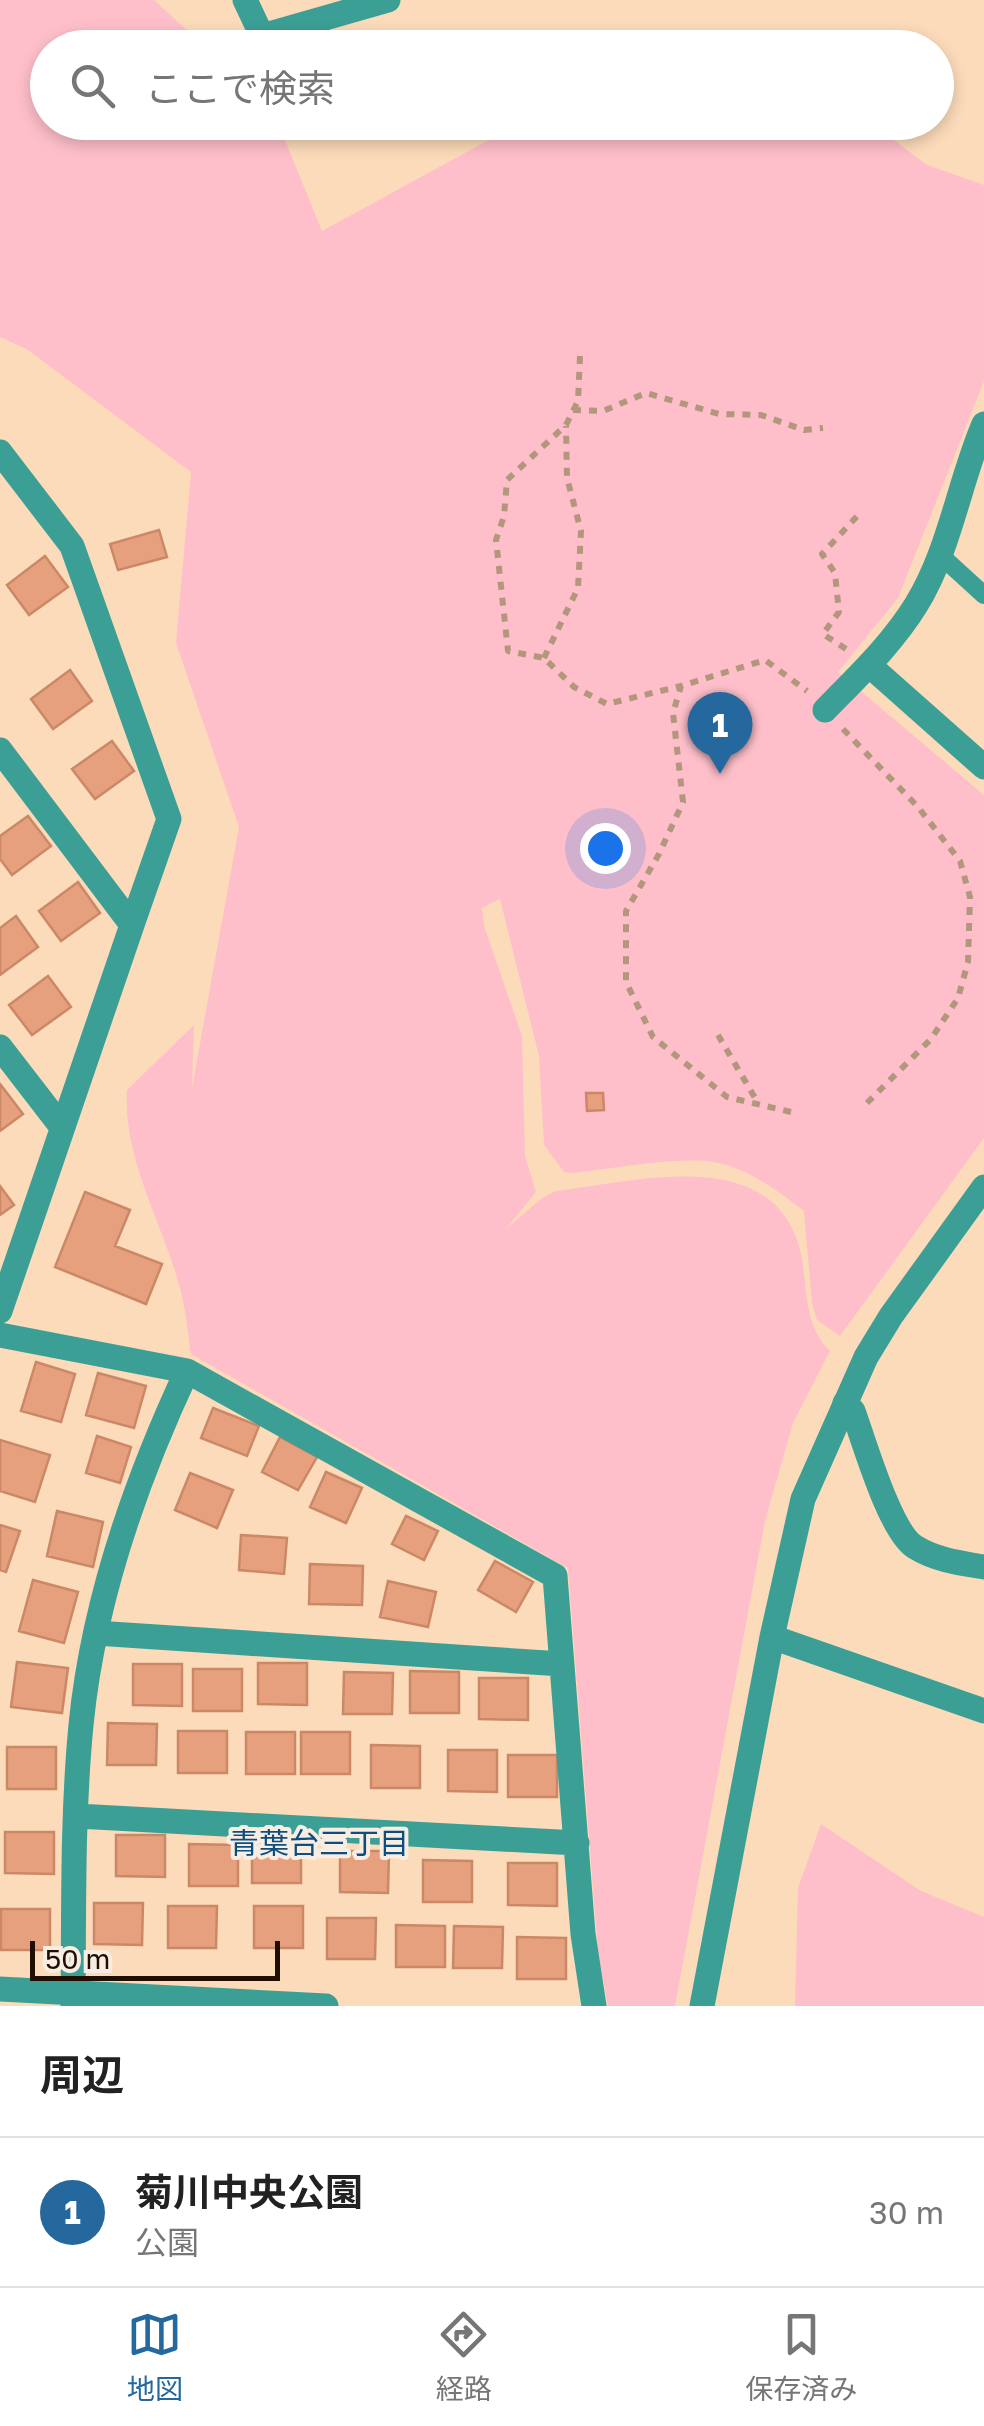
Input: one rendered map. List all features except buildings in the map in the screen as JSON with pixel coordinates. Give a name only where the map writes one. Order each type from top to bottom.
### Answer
[{"type":"street","points":[[245,0],[259,30]]},
{"type":"street","points":[[283,30],[388,0]]},
{"type":"street","points":[[825,710],[869,665],[916,604],[939,554],[984,424]]},
{"type":"street","points":[[0,452],[72,546],[169,819],[60,1126],[0,1311]]},
{"type":"street","points":[[869,665],[984,768]]},
{"type":"street","points":[[0,750],[132,925]]},
{"type":"street","points":[[0,1047],[60,1126]]},
{"type":"street","points":[[702,2006],[772,1637],[803,1499],[866,1357],[984,1187]]},
{"type":"street","points":[[0,1336],[187,1371],[556,1576],[583,1934],[594,2006]]},
{"type":"street","points":[[73,2000],[81,1723],[96,1633],[133,1500],[187,1371]]},
{"type":"street","points":[[844,1403],[853,1411],[890,1512],[911,1545],[948,1561],[984,1566]]},
{"type":"street","points":[[96,1633],[562,1664]]},
{"type":"street","points":[[772,1637],[984,1711]]},
{"type":"street","points":[[76,1816],[576,1844]]},
{"type":"street","points":[[0,1990],[73,2000],[326,2006]]},
{"type":"lane","points":[[939,554],[984,595]]},
{"type":"path","points":[[580,356],[578,401],[566,425],[506,480],[504,516],[496,540],[508,651],[544,658],[574,687],[607,704],[765,660],[798,681],[918,806],[960,861],[970,898],[968,962],[958,998],[930,1039],[868,1102]]},
{"type":"path","points":[[573,410],[604,411],[646,392],[719,414],[761,415],[804,430],[824,428]]},
{"type":"path","points":[[544,658],[578,588],[581,531],[567,478],[566,425]]},
{"type":"path","points":[[862,512],[822,554],[835,573],[839,612],[824,634],[869,665]]},
{"type":"path","points":[[681,686],[672,714],[682,802],[659,854],[626,911],[626,982],[653,1036],[728,1097],[791,1112]]},
{"type":"path","points":[[718,1035],[759,1104]]},
{"type":"shaded area","points":[[0,0],[154,0],[187,30],[30,30],[30,140],[285,140],[322,231],[489,140],[894,140],[927,165],[984,185],[984,381],[898,598],[838,672],[984,795],[984,1138],[840,1336],[817,1320],[812,1303],[804,1211],[762,1181],[727,1165],[700,1161],[564,1172],[544,1145],[539,1056],[500,899],[482,908],[484,926],[522,1036],[525,1156],[536,1192],[506,1229],[556,1191],[667,1177],[705,1177],[739,1184],[768,1199],[790,1225],[803,1264],[812,1321],[830,1351],[793,1423],[765,1521],[675,2006],[608,2006],[598,1952],[568,1568],[191,1354],[174,1267],[131,1142],[127,1090],[194,1025],[192,1088],[239,827],[176,643],[191,472],[28,350],[0,337]]},
{"type":"shaded area","points":[[821,1824],[921,1891],[984,1917],[984,2006],[795,2006],[798,1888]]},
{"type":"place","name":"菊川中央公園","points":[[720,774]]},
{"type":"district","name":"青葉台三丁目","points":[[319,1844]]}]
